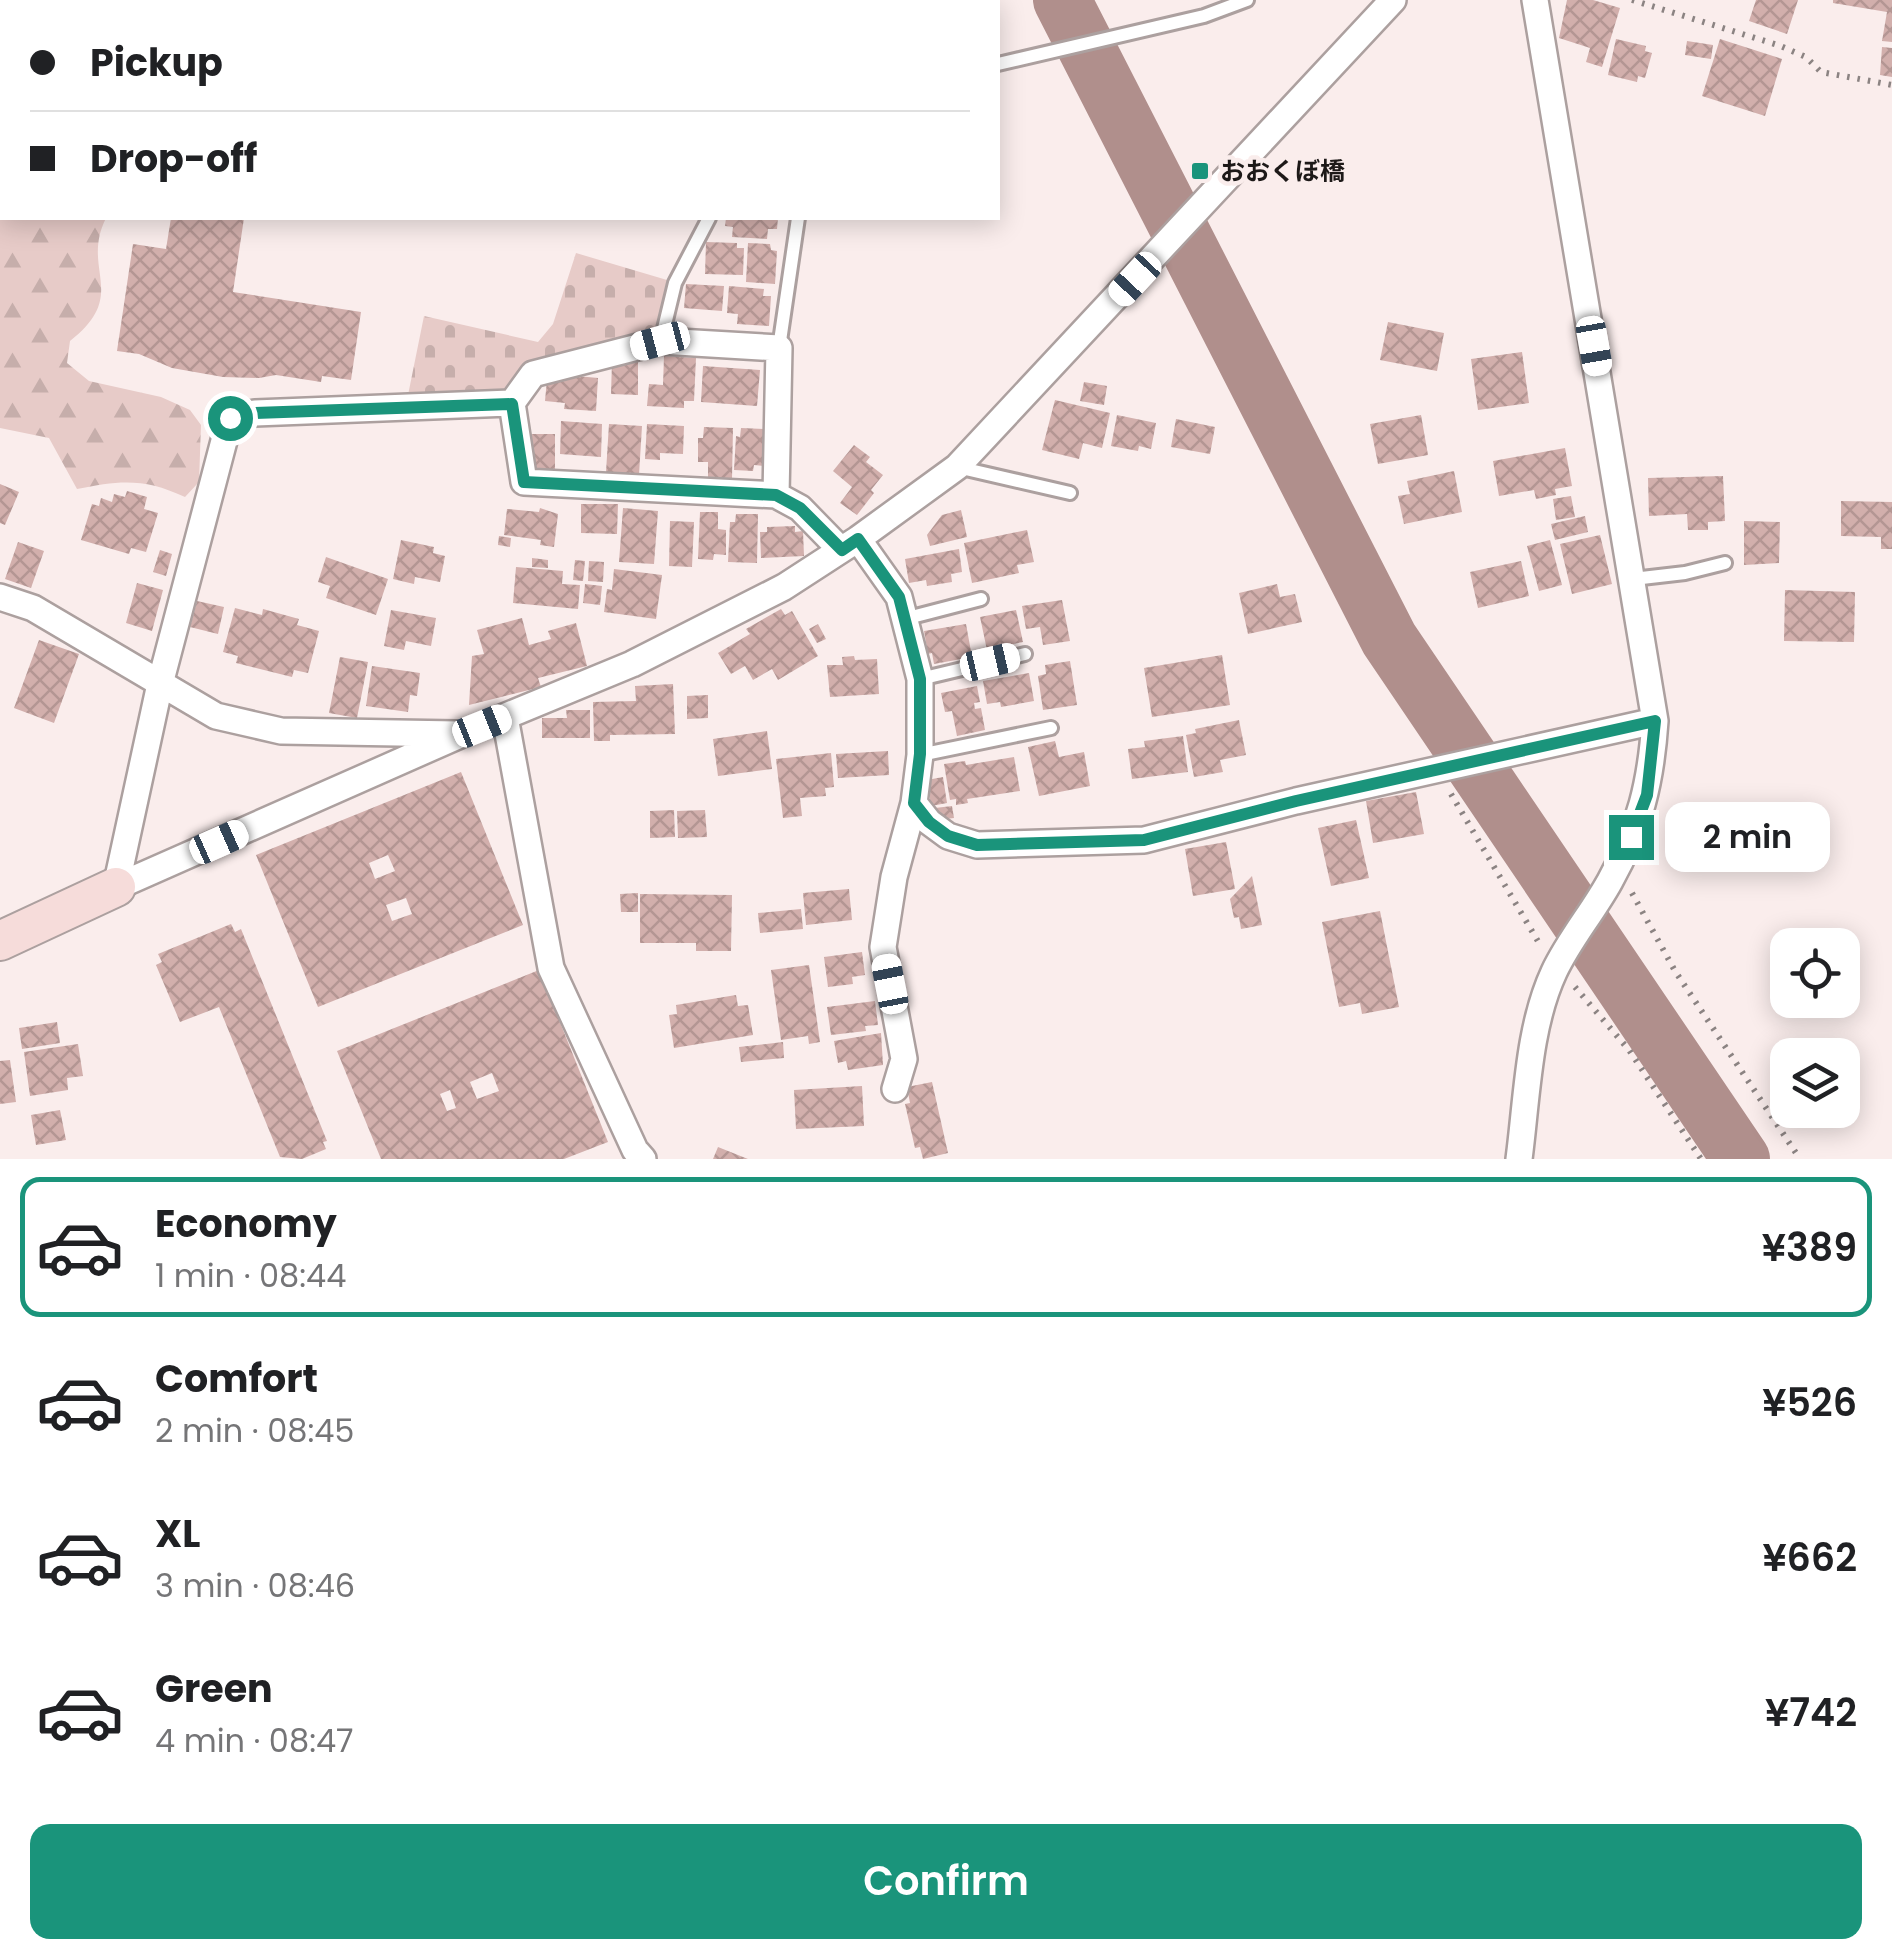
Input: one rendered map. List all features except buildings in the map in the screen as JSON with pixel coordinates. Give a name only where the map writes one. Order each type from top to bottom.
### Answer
[{"type":"street","points":[[0,941],[460,735],[632,664],[784,587],[850,544],[957,467],[1394,0]]},
{"type":"street","points":[[1519,1159],[1534,1044],[1544,1002],[1556,969],[1614,872],[1647,795],[1655,721],[1536,0]]},
{"type":"street","points":[[776,495],[779,348],[660,341],[533,374],[512,404],[524,482],[776,495],[850,544],[899,597],[920,679],[920,754],[914,803],[894,877],[883,947],[904,1059],[895,1089]]},
{"type":"street","points":[[116,887],[160,684],[230,418],[255,413],[512,404]]},
{"type":"street","points":[[0,597],[34,608],[216,716],[281,731],[460,735]]},
{"type":"street","points":[[505,717],[551,968],[642,1159]]},
{"type":"street","points":[[914,803],[929,822],[948,836],[977,845],[1144,840],[1655,721]]},
{"type":"lane","points":[[1000,64],[1204,16],[1247,0]]},
{"type":"lane","points":[[660,341],[675,283],[708,220]]},
{"type":"lane","points":[[779,348],[798,220]]},
{"type":"lane","points":[[957,467],[1070,493]]},
{"type":"lane","points":[[1633,579],[1725,563]]},
{"type":"lane","points":[[904,619],[982,599]]},
{"type":"lane","points":[[920,679],[1026,654]]},
{"type":"lane","points":[[920,754],[1051,728]]},
{"type":"path","points":[[1632,0],[1778,45],[1806,57],[1821,72],[1892,84]]},
{"type":"path","points":[[1614,872],[1800,1159]]},
{"type":"green space","points":[[0,220],[105,220],[98,253],[101,295],[88,324],[70,341],[67,363],[89,381],[161,397],[190,410],[201,425],[199,482],[185,497],[132,482],[77,489],[49,438],[0,428]]},
{"type":"green space","points":[[576,253],[667,280],[656,333],[509,391],[407,400],[424,316],[538,342],[553,324]]},
{"type":"waterway","points":[[1062,0],[1389,639],[1741,1159]]},
{"type":"place","name":"おおくぼ橋","points":[[1200,171]]},
{"type":"route","points":[[230,418],[255,413],[512,404],[524,482],[776,495],[800,508],[842,550],[858,539],[899,597],[920,679],[920,754],[914,803],[929,822],[948,836],[977,845],[1144,840],[1296,801],[1655,721],[1647,795],[1631,837]]}]
